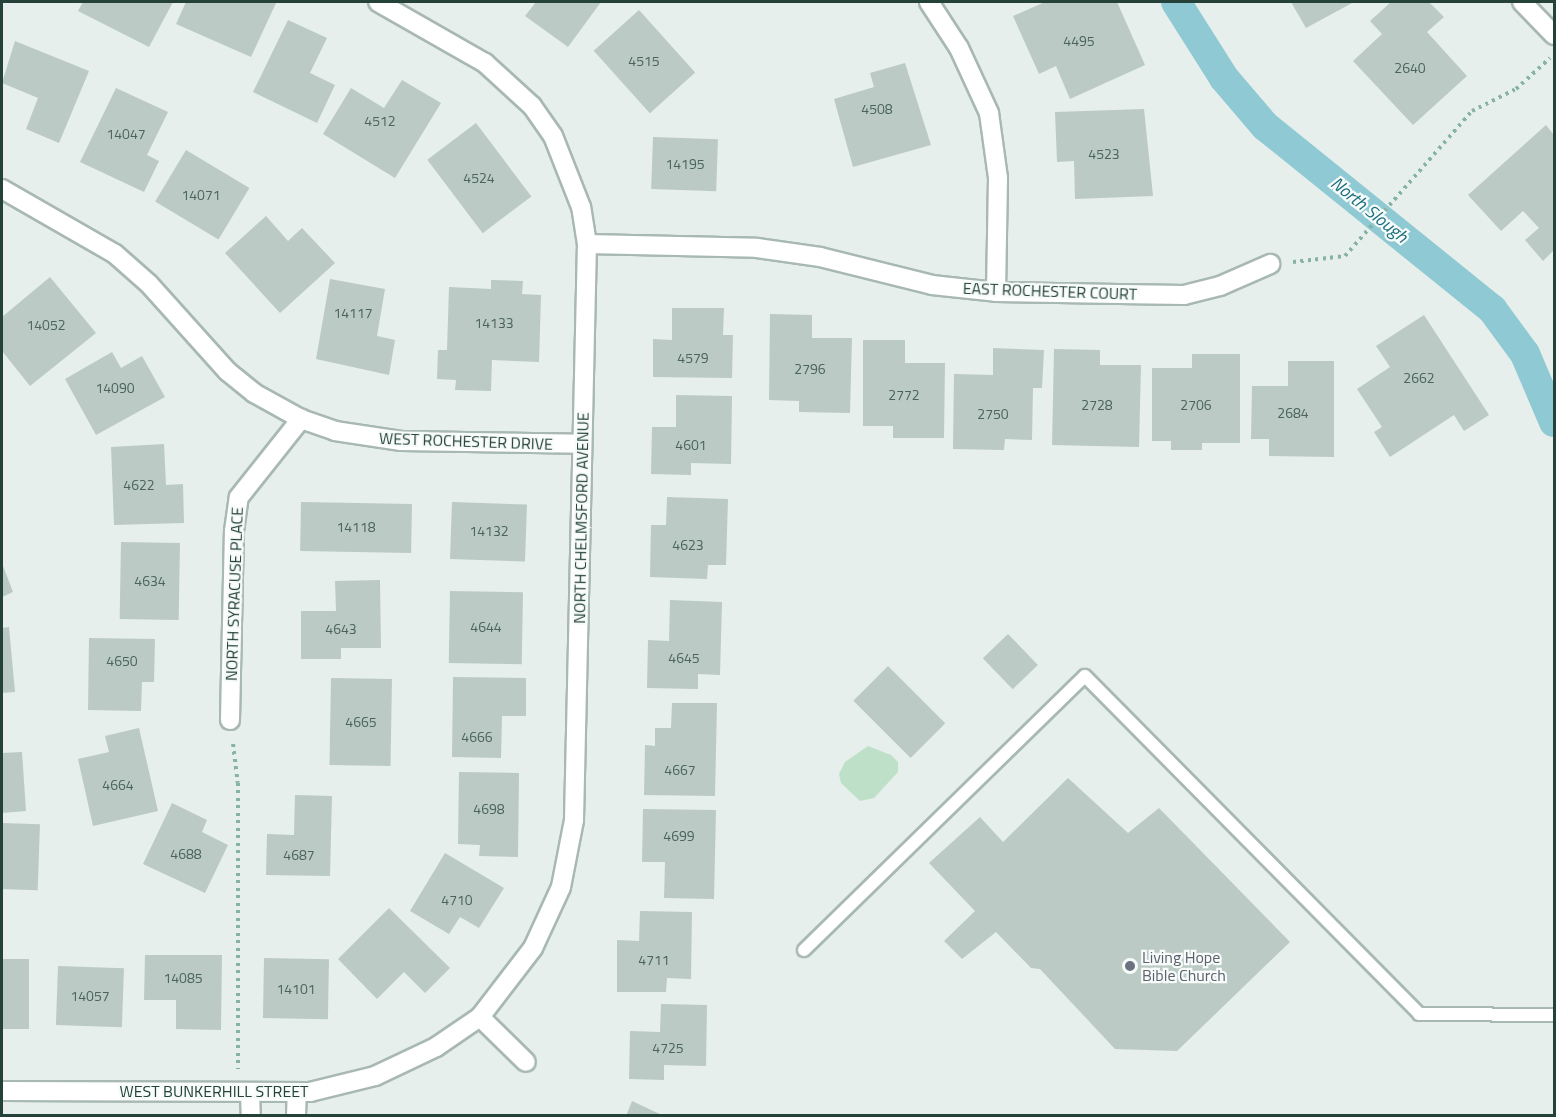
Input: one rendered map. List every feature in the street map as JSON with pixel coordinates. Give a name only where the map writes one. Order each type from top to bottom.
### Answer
[{"type":"street","name":"NORTH CHELMSFORD AVENUE","points":[[378,2],[404,7],[485,63],[532,106],[572,174],[587,244],[574,820],[570,854],[557,897],[533,948],[480,1017]]},
{"type":"street","points":[[929,2],[959,48],[989,113],[998,178],[996,292]]},
{"type":"street","points":[[1522,2],[1554,35]]},
{"type":"street","name":"WEST ROCHESTER DRIVE","points":[[2,189],[115,254],[149,284],[227,371],[254,393],[301,419],[335,431],[401,441],[582,444]]},
{"type":"street","name":"EAST ROCHESTER COURT","points":[[587,244],[757,248],[820,257],[932,285],[996,292],[1184,295],[1220,286],[1270,264]]},
{"type":"street","name":"NORTH SYRACUSE PLACE","points":[[230,720],[234,531],[239,496],[301,419]]},
{"type":"street","points":[[480,1017],[526,1062]]},
{"type":"street","name":"WEST BUNKERHILL STREET","points":[[2,1091],[297,1092],[375,1076],[436,1047],[480,1017]]},
{"type":"street","points":[[296,1116],[297,1092]]},
{"type":"street","points":[[244,1093],[251,1116]]},
{"type":"lane","points":[[804,950],[1085,676],[1419,1014],[1554,1015]]},
{"type":"path","points":[[1270,264],[1341,258],[1472,111],[1516,89],[1547,60]]},
{"type":"path","points":[[230,720],[238,783],[244,1093]]},
{"type":"green space","points":[[868,746],[891,755],[898,762],[898,772],[874,798],[860,801],[841,783],[839,774],[845,762]]},
{"type":"building","points":[[83,2],[173,2],[149,47],[78,11]]},
{"type":"building","points":[[186,2],[276,3],[251,57],[176,24]]},
{"type":"building","points":[[536,2],[601,2],[568,47],[525,16]]},
{"type":"building","points":[[1045,2],[1117,2],[1145,65],[1070,99],[1056,66],[1039,74],[1013,16]]},
{"type":"building","points":[[1291,2],[1354,2],[1306,28]]},
{"type":"building","points":[[1391,2],[1429,2],[1444,17],[1427,32],[1467,76],[1413,125],[1353,61],[1382,34],[1370,21]]},
{"type":"building","points":[[639,10],[695,72],[650,113],[594,51]]},
{"type":"building","points":[[288,20],[327,38],[310,73],[335,85],[317,123],[253,92]]},
{"type":"building","points":[[15,41],[89,71],[59,143],[26,129],[38,98],[2,83]]},
{"type":"building","points":[[905,63],[931,145],[853,167],[834,99],[874,87],[870,73]]},
{"type":"building","points":[[402,80],[441,103],[395,178],[323,134],[351,88],[384,108]]},
{"type":"building","points":[[116,88],[168,112],[147,155],[159,161],[144,192],[80,162]]},
{"type":"building","points":[[1144,109],[1153,196],[1075,199],[1074,161],[1057,162],[1055,112]]},
{"type":"building","points":[[476,123],[531,196],[483,233],[427,160]]},
{"type":"building","points":[[1546,125],[1554,135],[1554,250],[1543,261],[1525,240],[1539,228],[1523,211],[1501,231],[1468,195]]},
{"type":"building","points":[[653,137],[718,139],[716,191],[651,189]]},
{"type":"building","points":[[186,150],[249,188],[219,240],[155,201]]},
{"type":"building","points":[[266,216],[288,241],[302,228],[335,263],[280,313],[225,253]]},
{"type":"building","points":[[50,277],[96,333],[30,386],[2,351],[2,317]]},
{"type":"building","points":[[330,279],[385,289],[377,336],[395,340],[389,375],[316,359]]},
{"type":"building","points":[[491,280],[523,281],[522,294],[541,295],[539,362],[492,360],[491,391],[455,390],[456,380],[437,379],[438,350],[447,350],[449,287],[491,289]]},
{"type":"building","points":[[672,308],[724,308],[723,335],[733,335],[732,378],[653,377],[653,339],[672,340]]},
{"type":"building","points":[[770,314],[812,315],[812,338],[852,338],[850,413],[799,412],[799,401],[769,400]]},
{"type":"building","points":[[1424,315],[1489,415],[1464,431],[1454,415],[1390,457],[1374,432],[1382,427],[1357,389],[1390,367],[1376,346]]},
{"type":"building","points":[[863,340],[905,340],[905,363],[945,363],[944,438],[893,438],[893,426],[863,426]]},
{"type":"building","points":[[993,348],[1044,350],[1042,388],[1033,388],[1032,440],[1005,439],[1004,450],[953,449],[954,374],[993,375]]},
{"type":"building","points":[[1054,349],[1100,350],[1100,365],[1141,365],[1139,447],[1052,445]]},
{"type":"building","points":[[112,352],[121,368],[142,356],[165,397],[96,435],[65,379]]},
{"type":"building","points":[[1192,354],[1240,354],[1240,443],[1202,443],[1202,450],[1171,450],[1171,441],[1152,441],[1152,368],[1192,368]]},
{"type":"building","points":[[1288,361],[1334,361],[1334,457],[1269,456],[1269,439],[1251,439],[1252,386],[1288,386]]},
{"type":"building","points":[[676,395],[732,396],[731,464],[691,463],[691,475],[651,474],[652,427],[676,427]]},
{"type":"building","points":[[164,444],[166,485],[183,484],[184,523],[114,525],[111,447]]},
{"type":"building","points":[[667,497],[728,499],[726,565],[708,565],[707,579],[650,577],[651,525],[666,525]]},
{"type":"building","points":[[301,502],[412,504],[411,553],[300,551]]},
{"type":"building","points":[[452,502],[527,505],[525,562],[450,559]]},
{"type":"building","points":[[121,542],[180,543],[179,620],[120,619]]},
{"type":"building","points":[[2,563],[13,592],[2,597]]},
{"type":"building","points":[[380,580],[381,648],[341,648],[341,659],[301,659],[301,611],[336,611],[335,581]]},
{"type":"building","points":[[450,591],[523,592],[522,664],[449,663]]},
{"type":"building","points":[[670,600],[722,602],[720,675],[698,674],[698,689],[647,688],[648,640],[669,641]]},
{"type":"building","points":[[9,627],[15,692],[2,693],[2,628]]},
{"type":"building","points":[[1008,634],[1038,665],[1013,689],[983,658]]},
{"type":"building","points":[[89,638],[155,639],[154,682],[142,682],[141,711],[88,710]]},
{"type":"building","points":[[888,666],[945,723],[911,758],[853,701]]},
{"type":"building","points":[[453,677],[526,678],[526,716],[502,716],[501,758],[452,757]]},
{"type":"building","points":[[331,678],[392,679],[390,766],[329,765]]},
{"type":"building","points":[[672,703],[717,703],[715,796],[644,795],[645,745],[655,746],[655,728],[671,728]]},
{"type":"building","points":[[139,728],[158,811],[93,826],[78,759],[109,752],[105,736]]},
{"type":"building","points":[[22,752],[26,811],[2,813],[2,753]]},
{"type":"building","points":[[459,772],[519,773],[518,857],[479,856],[480,845],[458,844]]},
{"type":"building","points":[[1068,778],[1128,833],[1159,808],[1290,942],[1177,1051],[1115,1049],[1040,969],[1031,968],[996,932],[962,959],[944,941],[975,911],[929,863],[980,817],[1003,842]]},
{"type":"building","points":[[295,795],[332,796],[330,876],[266,875],[267,834],[294,835]]},
{"type":"building","points":[[172,803],[207,820],[202,832],[228,845],[205,893],[143,864]]},
{"type":"building","points":[[643,809],[716,810],[714,899],[664,898],[665,862],[642,862]]},
{"type":"building","points":[[2,823],[40,824],[38,890],[2,889]]},
{"type":"building","points":[[445,853],[504,888],[479,928],[460,917],[449,934],[410,911]]},
{"type":"building","points":[[389,908],[450,968],[425,993],[404,972],[377,999],[338,959]]},
{"type":"building","points":[[640,911],[692,912],[691,979],[667,978],[666,992],[617,992],[617,940],[639,941]]},
{"type":"building","points":[[145,955],[222,955],[221,1030],[176,1029],[176,1000],[144,1000]]},
{"type":"building","points":[[264,958],[329,959],[328,1019],[263,1018]]},
{"type":"building","points":[[2,959],[29,959],[29,1029],[2,1029]]},
{"type":"building","points":[[58,966],[124,968],[122,1027],[56,1025]]},
{"type":"building","points":[[661,1004],[707,1005],[706,1066],[664,1065],[664,1080],[629,1079],[630,1031],[660,1032]]},
{"type":"building","points":[[632,1101],[664,1116],[626,1116]]},
{"type":"waterway","name":"North Slough","points":[[1176,2],[1224,78],[1265,126],[1492,309],[1525,354],[1554,422]]},
{"type":"place","name":"Living Hope Bible Church","points":[[1130,966]]}]
